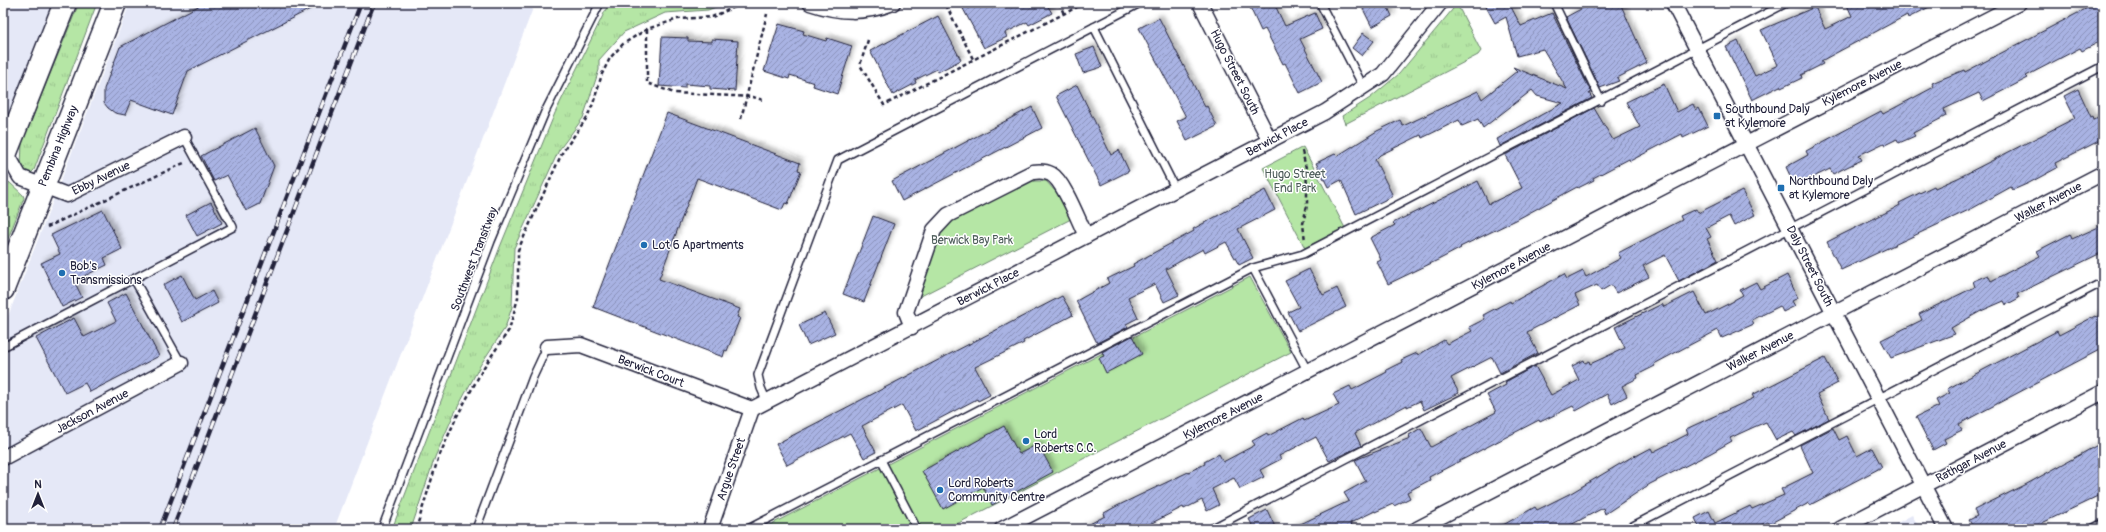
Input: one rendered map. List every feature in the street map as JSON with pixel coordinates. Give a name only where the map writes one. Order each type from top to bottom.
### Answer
[{"type":"main road","points":[[4,156],[65,3]]},
{"type":"main road","name":"Pembina Highway","points":[[3,289],[42,186],[115,3]]},
{"type":"street","points":[[810,3],[839,11],[853,12],[868,11],[893,3]]},
{"type":"street","name":"Hugo Street South","points":[[1200,3],[1270,141]]},
{"type":"street","name":"Berwick Place","points":[[752,409],[1325,112],[1364,88],[1383,74],[1440,3]]},
{"type":"street","name":"Daly Street South","points":[[1673,3],[1834,313],[1880,398],[1946,529]]},
{"type":"street","name":"Kylemore Avenue","points":[[1002,529],[2019,3]]},
{"type":"street","name":"Ebby Avenue","points":[[4,156],[20,177],[67,194],[184,137]]},
{"type":"street","points":[[912,327],[906,312],[934,230],[948,215],[1033,172],[1044,171],[1053,175],[1060,182],[1086,236]]},
{"type":"street","name":"Walker Avenue","points":[[1417,529],[2103,173]]},
{"type":"street","name":"Berwick Court","points":[[547,347],[581,345],[752,409]]},
{"type":"street","name":"Jackson Avenue","points":[[3,458],[181,363]]},
{"type":"street","name":"Rathgar Avenue","points":[[1840,529],[2103,392]]},
{"type":"street","name":"Argue Street","points":[[710,529],[752,409]]},
{"type":"lane","name":"Southwest Transitway","points":[[382,529],[497,227],[545,112],[600,3]]},
{"type":"lane","points":[[767,402],[761,388],[758,375],[838,160],[1140,3]]},
{"type":"lane","points":[[1320,3],[1364,88]]},
{"type":"lane","points":[[1554,3],[1601,101]]},
{"type":"lane","points":[[748,529],[1253,268],[1308,252],[1601,101],[1786,3]]},
{"type":"lane","points":[[1094,27],[1176,190]]},
{"type":"lane","points":[[1211,529],[2103,66]]},
{"type":"lane","points":[[3,347],[233,227],[184,137]]},
{"type":"lane","points":[[1253,268],[1308,372]]},
{"type":"lane","points":[[134,279],[181,363]]},
{"type":"lane","points":[[1627,529],[2103,282]]},
{"type":"lane","points":[[476,529],[533,377],[547,347]]},
{"type":"lane","points":[[881,460],[917,529]]},
{"type":"lane","points":[[2092,529],[2103,523]]},
{"type":"path","points":[[416,529],[438,459],[456,418],[484,367],[509,330],[518,298],[518,250],[562,153],[586,119],[593,104],[602,74],[610,58],[623,44],[647,29],[678,19],[712,17],[744,3]]},
{"type":"path","points":[[1059,3],[1064,14]]},
{"type":"path","points":[[868,40],[860,65],[884,105],[1084,3]]},
{"type":"path","points":[[946,5],[972,59]]},
{"type":"path","points":[[741,119],[767,14]]},
{"type":"path","points":[[647,29],[647,83],[674,93],[747,97],[763,100]]},
{"type":"path","points":[[1302,151],[1306,168],[1307,189],[1307,204],[1302,224],[1305,248],[1308,252]]},
{"type":"path","points":[[23,238],[195,157]]},
{"type":"shaded area","points":[[3,3],[65,3],[3,160]]},
{"type":"shaded area","points":[[130,3],[535,3],[334,529],[3,529],[3,329]]},
{"type":"shaded area","points":[[1912,515],[1920,529],[1886,529]]},
{"type":"green space","points":[[79,3],[97,3],[34,170],[31,173],[27,173],[21,166],[22,143]]},
{"type":"green space","points":[[609,3],[726,3],[708,10],[665,13],[624,32],[599,60],[599,70],[583,118],[559,150],[514,248],[512,307],[505,328],[481,364],[453,416],[435,457],[411,529],[392,529],[500,247],[555,113]]},
{"type":"green space","points":[[1457,4],[1481,51],[1478,55],[1345,124],[1342,116],[1370,98],[1399,74]]},
{"type":"green space","name":"Hugo Street End Park","points":[[1303,147],[1345,228],[1305,248],[1263,168]]},
{"type":"green space","name":"Berwick Bay Park","points":[[1033,181],[1046,181],[1056,192],[1071,219],[919,297],[919,292],[941,232],[954,220]]},
{"type":"green space","points":[[9,182],[23,195],[24,198],[3,251],[3,197]]},
{"type":"green space","name":"Lord Roberts C.C.","points":[[1250,277],[1291,352],[947,529],[762,529]]},
{"type":"building","points":[[204,3],[322,3],[188,71],[172,115],[131,100],[125,115],[115,113],[108,108],[104,103],[104,89],[120,47]]},
{"type":"building","points":[[960,3],[1046,3],[1052,13],[1029,25],[1027,22],[1005,33],[1007,37],[984,48]]},
{"type":"building","points":[[1248,3],[1274,3],[1285,26],[1315,13],[1322,29],[1300,39],[1322,82],[1300,93],[1285,63],[1283,64],[1265,29],[1261,31]]},
{"type":"building","points":[[1360,3],[1386,3],[1392,16],[1372,27]]},
{"type":"building","points":[[1484,3],[1509,3],[1521,26],[1552,13],[1591,92],[1589,93],[1592,98],[1500,146],[1497,139],[1563,103],[1537,96],[1532,90],[1483,128],[1478,119],[1462,126],[1459,120],[1422,138],[1421,135],[1380,155],[1375,160],[1393,196],[1356,214],[1341,180],[1328,187],[1316,163],[1335,154],[1337,156],[1377,131],[1400,120],[1403,126],[1478,91],[1482,99],[1517,71],[1513,67],[1567,89],[1543,49],[1517,56],[1506,17],[1495,23]]},
{"type":"building","points":[[1592,3],[1620,3],[1647,63],[1617,78],[1619,81],[1600,88],[1566,17]]},
{"type":"building","points":[[1846,3],[1937,3],[1908,18],[1907,15],[1821,61],[1823,64],[1801,75],[1802,78],[1781,88],[1780,86],[1752,100],[1726,47],[1738,41],[1755,76],[1778,65],[1761,30],[1815,7],[1825,29],[1852,16]]},
{"type":"building","points":[[2097,3],[2103,15],[2103,40],[2082,51],[2080,48],[2026,76],[2028,78],[1983,101],[1979,93],[1944,109],[1946,116],[1913,133],[1915,136],[1899,143],[1897,139],[1885,145],[1884,143],[1859,155],[1862,160],[1833,174],[1830,169],[1795,186],[1786,167],[1808,155],[1806,151],[1881,111],[1883,114],[1934,87],[1932,83],[1964,70],[1965,72]]},
{"type":"building","points":[[938,16],[961,60],[938,72],[937,69],[915,80],[916,83],[893,95],[870,51]]},
{"type":"building","points":[[1159,18],[1205,107],[1207,106],[1217,126],[1187,141],[1177,121],[1186,117],[1139,28]]},
{"type":"building","points":[[779,24],[804,31],[803,34],[826,41],[827,38],[852,46],[837,94],[813,86],[814,83],[790,75],[789,79],[764,71]]},
{"type":"building","points":[[1363,33],[1374,41],[1362,56],[1352,48]]},
{"type":"building","points":[[662,37],[688,38],[688,41],[712,42],[712,39],[738,41],[735,91],[710,89],[710,86],[685,84],[685,88],[659,86]]},
{"type":"building","points":[[1094,47],[1102,67],[1083,73],[1076,54]]},
{"type":"building","points":[[1664,84],[1677,112],[1693,104],[1696,110],[1699,108],[1708,126],[1683,138],[1682,134],[1630,161],[1629,159],[1593,178],[1594,180],[1578,188],[1577,187],[1516,220],[1388,284],[1377,262],[1381,260],[1370,238],[1395,225],[1393,223],[1478,181],[1489,204],[1522,188],[1505,155],[1594,108],[1613,140],[1640,127],[1626,102]]},
{"type":"building","points":[[1077,85],[1111,155],[1119,150],[1129,171],[1101,185],[1056,96]]},
{"type":"building","points":[[2078,89],[2091,117],[2093,116],[2094,119],[2103,115],[2103,139],[2055,163],[2057,168],[2029,183],[2013,190],[2011,187],[1973,208],[1841,270],[1827,242],[1893,209],[1900,205],[1899,203],[1934,186],[1935,188],[1958,178],[2075,118],[2064,96]]},
{"type":"building","points":[[1032,107],[1042,128],[902,201],[892,181]]},
{"type":"building","name":"Lot 6 Apartments","points":[[667,113],[800,163],[798,170],[801,171],[788,204],[785,203],[782,210],[697,178],[659,279],[740,309],[737,317],[740,318],[727,351],[725,350],[723,357],[593,307]]},
{"type":"building","points":[[255,128],[274,166],[260,204],[246,211],[227,175],[214,181],[201,156]]},
{"type":"building","points":[[1265,190],[1275,210],[1238,229],[1253,258],[1239,265],[1226,242],[1205,253],[1203,249],[1166,269],[1179,295],[1164,302],[1155,284],[1128,297],[1138,318],[1126,324],[1128,327],[1097,343],[1076,301],[1109,283],[1107,279],[1134,266],[1133,264],[1194,231],[1193,229]]},
{"type":"building","points":[[1742,191],[1755,215],[1734,226],[1729,216],[1706,228],[1711,237],[1707,239],[1718,260],[1679,281],[1665,255],[1643,266],[1649,277],[1616,293],[1611,285],[1601,291],[1597,285],[1575,295],[1580,305],[1527,332],[1538,353],[1500,373],[1492,357],[1451,378],[1459,393],[1424,410],[1420,401],[1407,407],[1407,405],[1355,433],[1361,446],[1329,461],[1316,437],[1279,456],[1281,459],[1260,470],[1264,477],[1240,489],[1234,478],[1212,489],[1219,505],[1207,511],[1202,500],[1184,509],[1183,507],[1148,525],[1150,529],[1080,529],[1105,516],[1104,513],[1205,464],[1204,462],[1219,454],[1223,462],[1255,445],[1252,441],[1267,433],[1268,436],[1303,418],[1304,421],[1339,405],[1333,394],[1350,386],[1352,390],[1387,372],[1386,370],[1402,362],[1401,360],[1417,353],[1418,355],[1444,340],[1447,344],[1472,331],[1469,327],[1485,319],[1483,315],[1510,301],[1511,303],[1564,274],[1567,279],[1583,271],[1586,277],[1621,258],[1618,253],[1682,220],[1680,216],[1696,209],[1698,213]]},
{"type":"building","points":[[211,202],[222,223],[197,236],[186,215]]},
{"type":"building","points":[[103,210],[122,249],[104,258],[107,265],[74,281],[82,297],[62,307],[41,263],[60,254],[51,235]]},
{"type":"building","points":[[873,216],[894,224],[864,302],[843,294]]},
{"type":"building","points":[[2103,225],[2103,252],[2017,294],[2019,298],[2006,305],[2004,301],[1981,311],[1951,328],[1955,334],[1891,358],[1881,340],[1922,320],[1919,314],[1975,287],[1973,281],[1988,275],[1991,281],[2040,256],[2037,251],[2070,234],[2072,239]]},
{"type":"building","points":[[1309,269],[1323,295],[1337,288],[1346,307],[1298,331],[1288,312],[1299,307],[1285,281]]},
{"type":"building","points":[[182,275],[195,300],[212,291],[218,303],[182,322],[163,285]]},
{"type":"building","points":[[1787,275],[1798,298],[1792,301],[1795,306],[1783,312],[1780,306],[1752,320],[1754,324],[1722,338],[1718,330],[1654,364],[1655,366],[1637,375],[1638,378],[1622,386],[1627,396],[1612,404],[1607,394],[1576,411],[1573,406],[1540,422],[1539,420],[1429,477],[1430,480],[1407,492],[1410,498],[1394,506],[1393,504],[1375,511],[1350,523],[1353,529],[1290,529],[1349,501],[1344,493],[1366,481],[1355,460],[1410,438],[1409,435],[1421,428],[1431,447],[1496,412],[1487,395],[1506,385],[1505,382],[1535,366],[1551,395],[1579,380],[1572,366],[1584,360],[1585,363],[1589,361],[1590,364],[1625,348],[1615,327],[1662,304],[1664,307],[1694,292],[1706,315],[1734,301],[1743,295],[1740,290],[1756,282],[1760,289]]},
{"type":"building","points":[[126,293],[159,356],[90,392],[85,383],[65,393],[36,338],[74,318],[84,337],[116,321],[107,303]]},
{"type":"building","points":[[1062,296],[1073,315],[1023,341],[1024,343],[975,367],[990,395],[978,401],[977,399],[916,431],[902,405],[862,426],[876,452],[864,458],[850,433],[787,465],[776,444]]},
{"type":"building","points":[[825,313],[835,333],[808,345],[799,325]]},
{"type":"building","points":[[2103,314],[2103,348],[1959,424],[1962,430],[1944,439],[1946,443],[1933,450],[1916,417],[1939,406],[1936,400],[1950,393],[1947,389],[2057,331],[2059,335],[2095,316],[2096,317]]},
{"type":"building","points":[[1132,336],[1142,354],[1106,373],[1099,358],[1104,356],[1102,352]]},
{"type":"building","points":[[1825,358],[1838,383],[1817,394],[1829,419],[1796,436],[1793,432],[1776,440],[1766,422],[1730,438],[1732,441],[1650,484],[1605,514],[1603,508],[1563,529],[1496,529],[1535,507],[1537,510],[1571,493],[1635,455],[1636,456],[1651,448],[1653,452],[1688,434],[1686,429],[1754,398],[1752,395]]},
{"type":"building","points":[[1004,426],[1019,454],[1038,444],[1053,472],[992,505],[983,487],[943,509],[922,471]]},
{"type":"building","points":[[1833,428],[1839,440],[1847,436],[1857,456],[1872,448],[1882,467],[1810,505],[1809,503],[1769,524],[1768,522],[1753,529],[1700,529],[1695,518],[1709,511],[1715,523],[1750,506],[1752,509],[1784,495],[1781,489],[1813,473],[1800,445]]},
{"type":"building","points":[[2103,442],[2103,494],[2042,523],[2045,529],[1974,529],[1969,520],[1977,516],[1974,510],[2025,485]]},
{"type":"building","points":[[1267,510],[1276,529],[1254,529],[1249,519]]},
{"type":"railway","points":[[160,529],[361,3]]},
{"type":"railway","points":[[173,529],[374,3]]},
{"type":"place","name":"Southbound Daly at Kylemore","points":[[1717,116]]},
{"type":"place","name":"Northbound Daly at Kylemore","points":[[1781,188]]},
{"type":"place","name":"Lot 6 Apartments","points":[[644,245]]},
{"type":"place","name":"Bob's Transmissions","points":[[62,273]]},
{"type":"place","name":"Lord Roberts C.C.","points":[[1026,441]]},
{"type":"place","name":"Lord Roberts Community Centre","points":[[940,490]]}]
